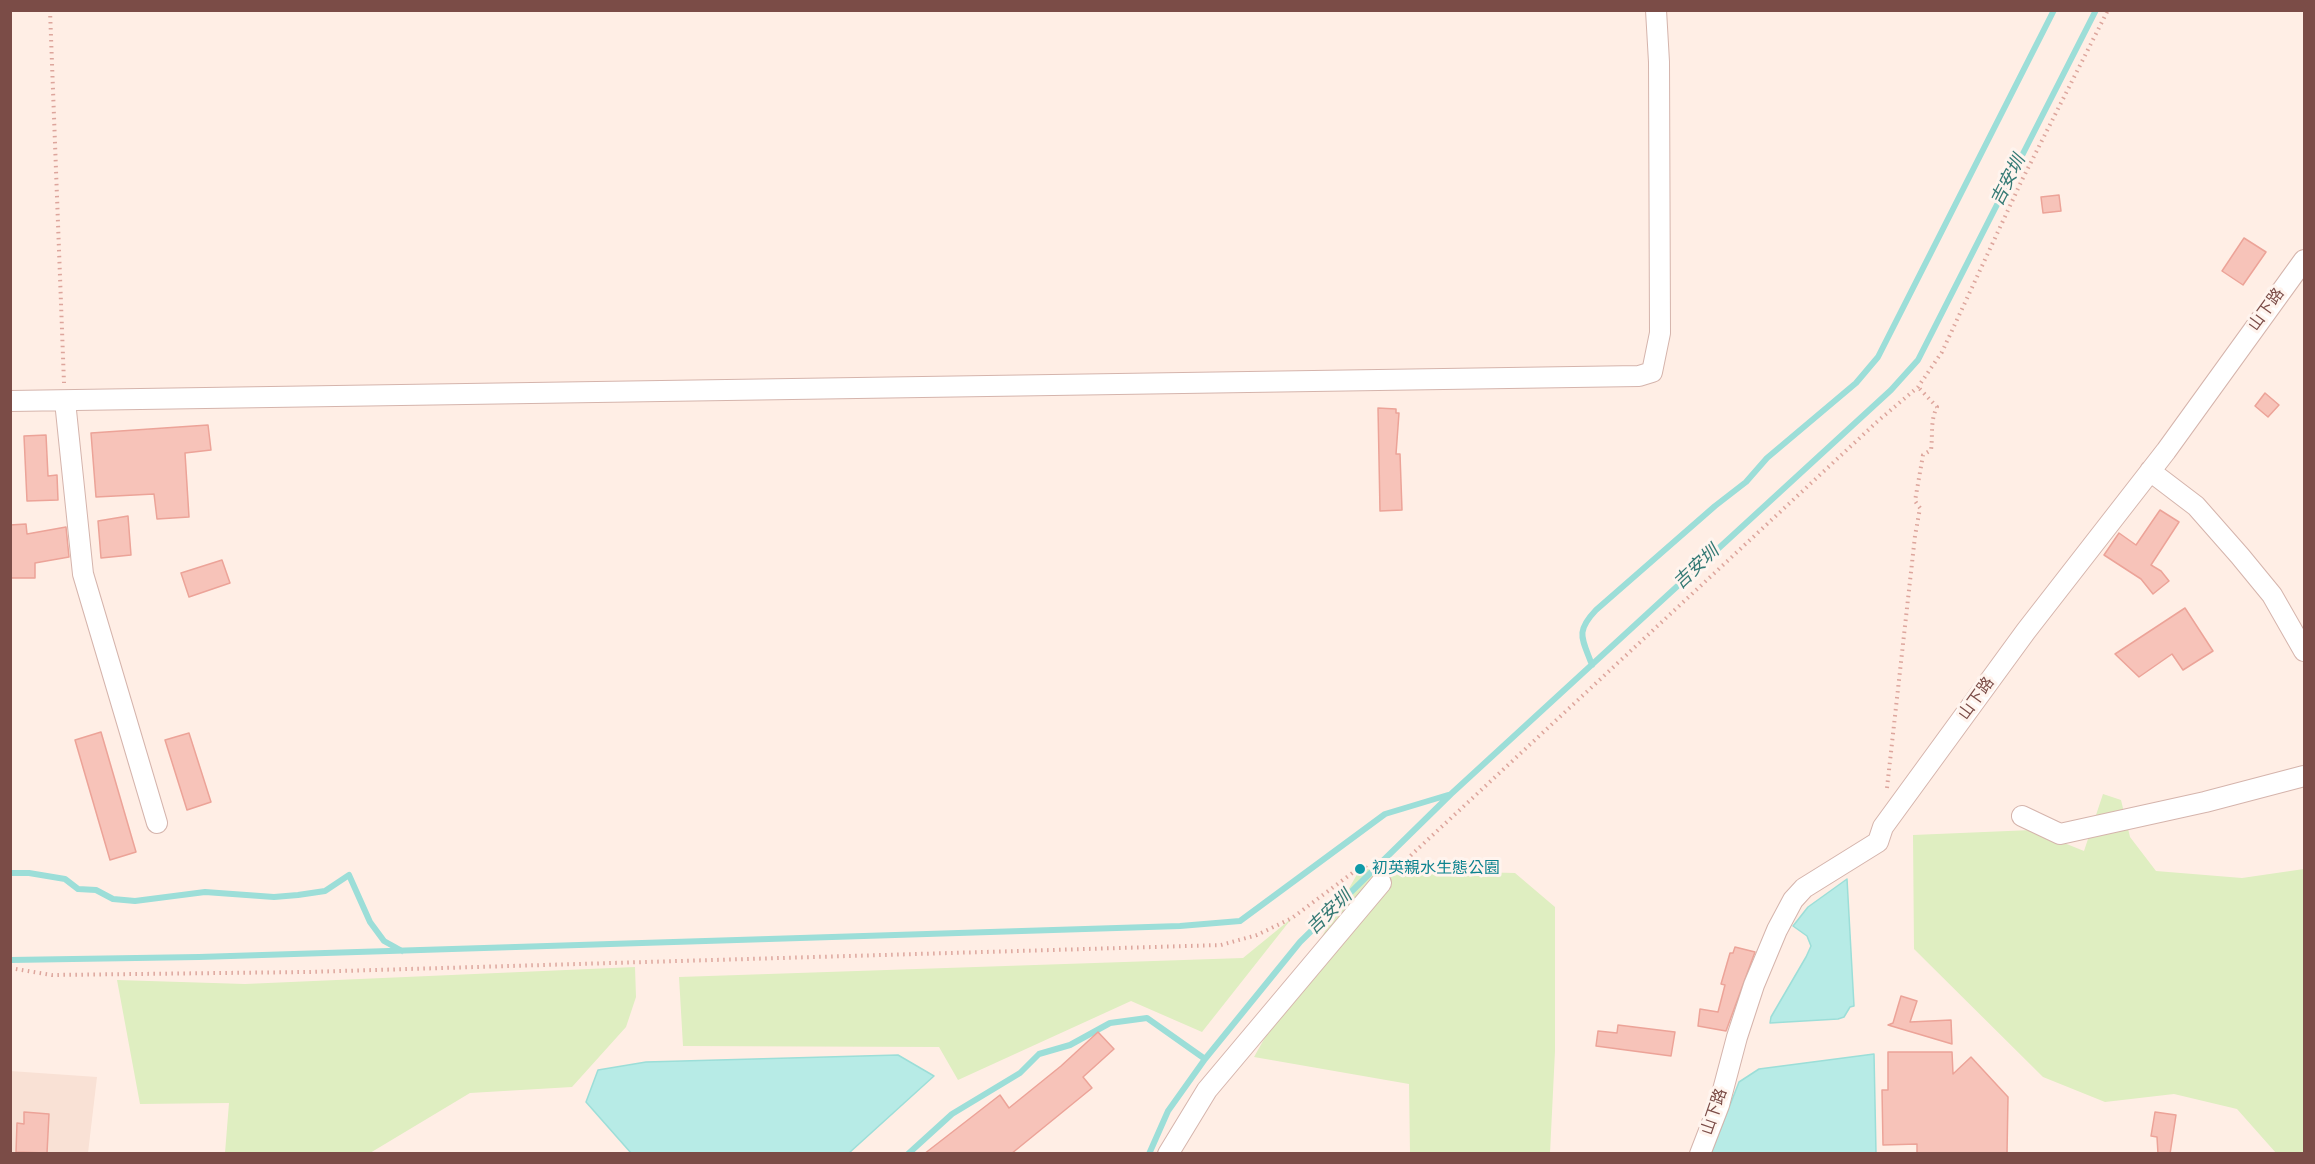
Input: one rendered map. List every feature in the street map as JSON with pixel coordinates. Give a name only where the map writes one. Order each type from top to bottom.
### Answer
[{"type":"street","points":[[10,401],[1639,376],[1652,372],[1660,333],[1659,62],[1656,10]]},
{"type":"street","name":"山下路","points":[[1700,1154],[1719,1105],[1754,985],[1777,930],[1793,900],[1804,888],[1878,842],[1883,827],[2020,640],[2151,471],[2304,260]]},
{"type":"street","points":[[65,401],[83,574],[157,822]]},
{"type":"street","points":[[2151,471],[2196,506],[2240,556],[2272,596],[2304,651]]},
{"type":"street","points":[[2022,816],[2060,834],[2304,776]]},
{"type":"street","points":[[1168,1154],[1207,1090],[1381,883]]},
{"type":"path","points":[[50,10],[65,401]]},
{"type":"path","points":[[1381,883],[1870,428],[1918,387],[1942,352],[2022,180],[2108,10]]},
{"type":"path","points":[[1887,792],[1920,508],[1915,501],[1923,455],[1931,450],[1934,432],[1930,419],[1936,407],[1918,387]]},
{"type":"path","points":[[10,968],[52,975],[307,972],[1221,945],[1257,935],[1292,918],[1363,865]]},
{"type":"shaded area","points":[[10,1071],[97,1077],[88,1153],[11,1153]]},
{"type":"green space","points":[[2103,794],[2121,800],[2130,837],[2156,871],[2242,878],[2304,869],[2304,1153],[2276,1153],[2237,1109],[2174,1094],[2105,1102],[2043,1077],[1914,949],[1913,835],[2032,830],[2084,851]]},
{"type":"green space","points":[[1360,869],[1515,873],[1555,907],[1555,1051],[1550,1153],[1410,1153],[1409,1084],[1254,1057]]},
{"type":"green space","points":[[1292,918],[1202,1032],[1131,1001],[958,1080],[939,1047],[683,1046],[679,977],[1243,958]]},
{"type":"green space","points":[[635,967],[636,997],[626,1027],[572,1087],[470,1093],[370,1153],[225,1153],[229,1103],[140,1104],[117,980],[245,984]]},
{"type":"water","points":[[1847,879],[1854,1006],[1850,1007],[1844,1017],[1838,1019],[1770,1023],[1771,1017],[1811,946],[1807,936],[1793,926],[1808,907]]},
{"type":"water","points":[[1874,1054],[1876,1153],[1711,1154],[1739,1082],[1759,1069]]},
{"type":"water","points":[[898,1055],[934,1076],[849,1153],[631,1153],[586,1102],[598,1070],[646,1062]]},
{"type":"building","points":[[2059,195],[2061,211],[2043,213],[2041,197]]},
{"type":"building","points":[[2244,238],[2266,252],[2243,285],[2222,271]]},
{"type":"building","points":[[2265,393],[2279,405],[2268,417],[2255,406]]},
{"type":"building","points":[[1378,408],[1396,409],[1396,413],[1399,413],[1396,454],[1400,454],[1402,510],[1380,511]]},
{"type":"building","points":[[208,425],[211,450],[185,453],[189,517],[157,519],[154,494],[96,497],[91,433]]},
{"type":"building","points":[[46,435],[48,476],[57,475],[58,500],[27,501],[24,436]]},
{"type":"building","points":[[2160,510],[2179,522],[2151,565],[2161,571],[2169,581],[2153,594],[2141,579],[2104,555],[2119,533],[2136,545]]},
{"type":"building","points":[[128,516],[131,555],[101,558],[98,521]]},
{"type":"building","points":[[26,524],[27,534],[66,527],[69,557],[35,563],[35,578],[10,578],[10,525]]},
{"type":"building","points":[[222,560],[230,583],[189,597],[181,573]]},
{"type":"building","points":[[2185,608],[2213,651],[2183,670],[2172,654],[2139,677],[2115,654]]},
{"type":"building","points":[[101,732],[136,852],[110,860],[75,740]]},
{"type":"building","points":[[189,733],[211,802],[187,810],[165,740]]},
{"type":"building","points":[[1735,947],[1755,952],[1726,1031],[1698,1026],[1700,1009],[1718,1012],[1725,985],[1721,984],[1730,953],[1733,953]]},
{"type":"building","points":[[1901,996],[1917,1001],[1910,1022],[1951,1020],[1952,1044],[1888,1025],[1893,1023]]},
{"type":"building","points":[[1618,1025],[1675,1032],[1671,1056],[1596,1046],[1598,1031],[1617,1033]]},
{"type":"building","points":[[1098,1032],[1114,1049],[1083,1077],[1092,1088],[1011,1154],[924,1154],[1000,1095],[1009,1108],[1061,1066]]},
{"type":"building","points":[[1888,1052],[1952,1052],[1953,1074],[1971,1057],[2008,1097],[2007,1154],[1917,1154],[1917,1144],[1883,1145],[1882,1090],[1888,1090]]},
{"type":"building","points":[[24,1112],[49,1114],[47,1153],[16,1152],[17,1123],[24,1124]]},
{"type":"building","points":[[2155,1112],[2176,1115],[2170,1154],[2158,1154],[2157,1137],[2151,1136]]},
{"type":"waterway","points":[[1592,665],[1582,636],[1585,624],[1596,610],[1715,506],[1746,482],[1767,458],[1856,383],[1878,357],[2054,10]]},
{"type":"waterway","name":"吉安圳","points":[[1149,1154],[1168,1111],[1205,1059],[1300,942],[1451,794],[1891,390],[1918,360],[2096,10]]},
{"type":"waterway","points":[[10,960],[199,957],[1180,926],[1240,921],[1385,814],[1448,795]]},
{"type":"waterway","points":[[10,873],[29,873],[65,879],[78,889],[96,890],[113,899],[135,901],[205,892],[274,897],[298,895],[325,891],[349,875],[370,922],[384,941],[402,951]]},
{"type":"waterway","name":"吉安圳","points":[[908,1154],[952,1114],[1020,1073],[1039,1054],[1070,1045],[1110,1023],[1147,1018],[1205,1059]]},
{"type":"place","name":"初英親水生態公園","points":[[1360,869]]}]
